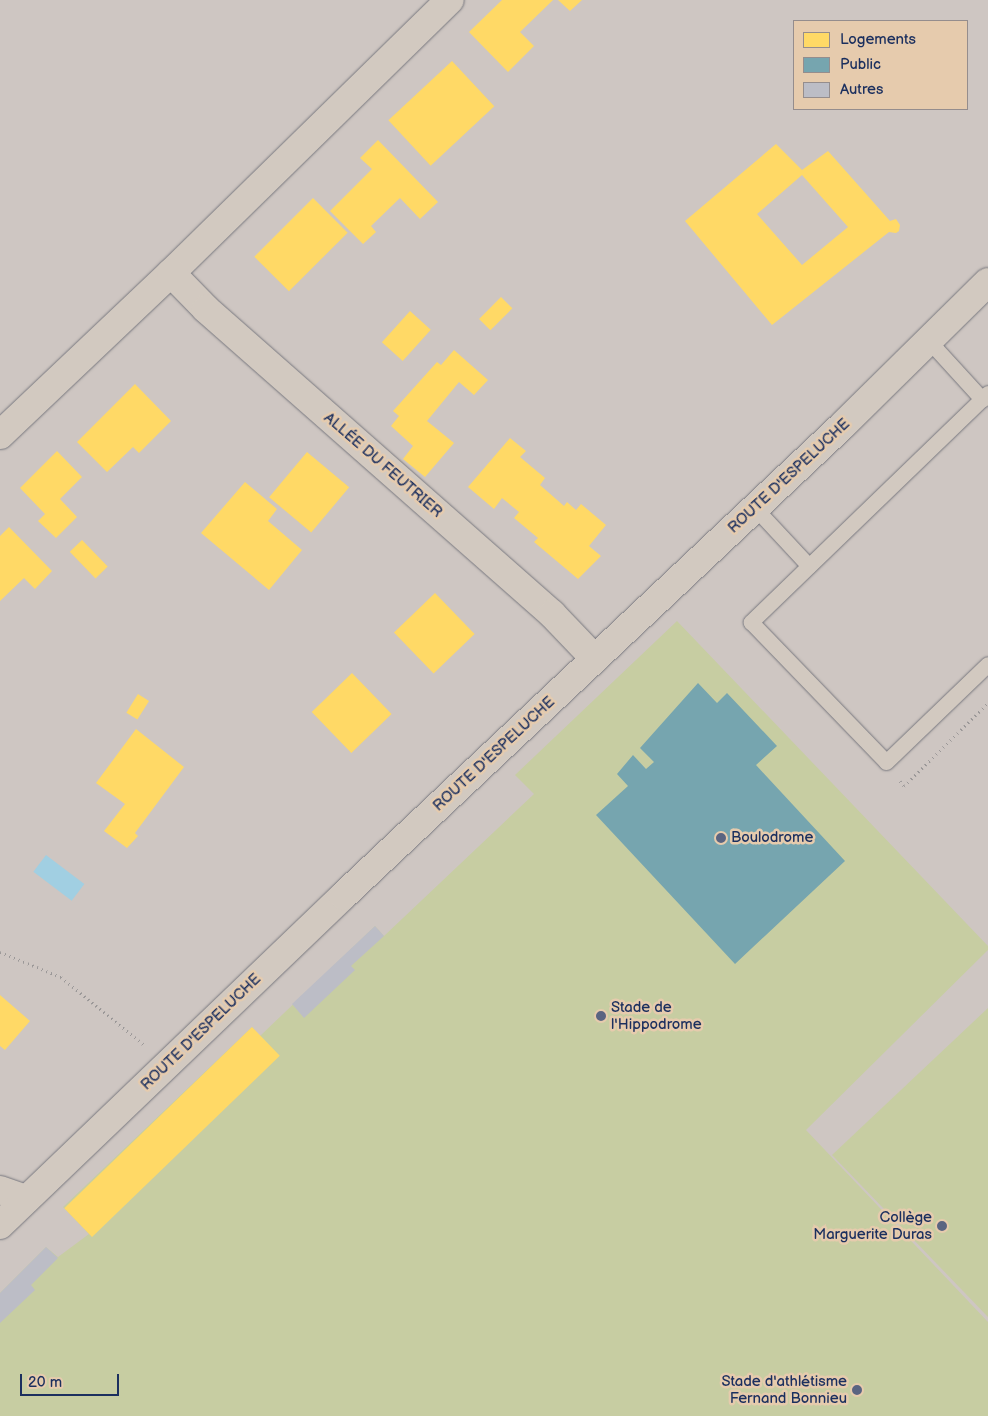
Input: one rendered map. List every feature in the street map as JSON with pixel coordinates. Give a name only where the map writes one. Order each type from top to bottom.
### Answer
[{"type":"street","points":[[0,436],[171,273],[450,0]]},
{"type":"street","name":"ALLÉE DU FEUTRIER","points":[[171,273],[206,309],[552,614],[595,659]]},
{"type":"street","name":"ROUTE D'ESPELUCHE","points":[[0,1225],[167,1064],[755,508],[988,282]]},
{"type":"street","points":[[0,1190],[26,1199]]},
{"type":"lane","points":[[929,341],[985,396],[751,622],[886,762],[988,664]]},
{"type":"lane","points":[[755,508],[809,566]]},
{"type":"path","points":[[0,952],[61,977],[167,1064]]},
{"type":"green space","name":"Stade de l'Hippodrome","points":[[677,621],[988,946],[988,950],[806,1130],[988,1322],[988,1416],[0,1416],[0,1293],[46,1247],[58,1257],[89,1234],[63,1207],[252,1027],[260,1036],[375,926],[384,936],[534,794],[515,775]]},
{"type":"green space","name":"Collège Marguerite Duras","points":[[988,1008],[988,1317],[832,1155]]},
{"type":"water","points":[[46,855],[84,884],[72,901],[33,872]]},
{"type":"building: Logements","points":[[502,0],[553,0],[520,32],[534,46],[508,72],[469,32]]},
{"type":"building: Logements","points":[[558,0],[582,0],[570,11]]},
{"type":"building: Logements","points":[[452,61],[494,106],[431,166],[388,120]]},
{"type":"building: Logements","points":[[378,140],[438,202],[420,219],[400,198],[371,226],[376,232],[363,244],[330,211],[372,169],[360,158]]},
{"type":"building: Logements","points":[[776,144],[802,170],[828,151],[890,221],[896,219],[900,225],[899,231],[896,233],[889,232],[772,325],[685,221]],"holes":[[[802,175],[848,227],[802,265],[757,214]]]},
{"type":"building: Logements","points":[[313,198],[348,233],[289,291],[254,257]]},
{"type":"building: Logements","points":[[501,297],[512,308],[490,330],[479,319]]},
{"type":"building: Logements","points":[[410,311],[431,330],[403,361],[382,342]]},
{"type":"building: Logements","points":[[454,350],[488,380],[474,395],[459,382],[427,421],[454,443],[425,477],[403,459],[413,446],[391,426],[399,416],[393,411],[437,362],[441,365]]},
{"type":"building: Logements","points":[[135,384],[171,421],[139,453],[133,447],[107,472],[77,442]]},
{"type":"building: Logements","points":[[510,438],[526,451],[520,457],[545,478],[540,485],[564,506],[567,502],[576,510],[581,504],[606,525],[589,546],[601,556],[578,579],[534,542],[538,538],[514,518],[519,512],[502,498],[494,509],[468,487]]},
{"type":"building: Logements","points":[[57,451],[82,477],[60,499],[77,517],[56,538],[38,521],[45,514],[20,488]]},
{"type":"building: Logements","points":[[307,452],[349,487],[311,533],[269,497]]},
{"type":"building: Logements","points":[[245,482],[277,509],[268,521],[302,550],[269,590],[201,533]]},
{"type":"building: Logements","points":[[9,527],[52,571],[35,589],[24,578],[0,601],[0,536]]},
{"type":"building: Logements","points":[[82,540],[108,567],[95,578],[70,552]]},
{"type":"building: Logements","points":[[435,593],[475,634],[434,674],[394,633]]},
{"type":"building: Logements","points":[[352,673],[392,714],[351,753],[312,712]]},
{"type":"building: Logements","points":[[138,694],[149,701],[137,720],[126,713]]},
{"type":"building: Logements","points":[[136,729],[184,767],[135,833],[138,836],[127,848],[104,831],[125,804],[96,783]]},
{"type":"building: Logements","points":[[0,995],[30,1021],[5,1050],[0,1046]]},
{"type":"building: Logements","points":[[252,1027],[280,1056],[92,1237],[64,1208]]},
{"type":"building: Public","name":"Boulodrome","points":[[698,683],[717,703],[727,693],[777,746],[756,765],[845,861],[735,964],[596,815],[628,786],[617,774],[633,755],[646,769],[654,762],[640,748]]},
{"type":"building: Autres","points":[[375,926],[384,936],[351,966],[355,970],[304,1018],[292,1004]]},
{"type":"building: Autres","points":[[46,1247],[58,1258],[31,1285],[35,1290],[0,1323],[0,1293]]},
{"type":"place","name":"Boulodrome","points":[[721,838]]},
{"type":"place","name":"Stade de l'Hippodrome","points":[[601,1016]]},
{"type":"place","name":"Collège Marguerite Duras","points":[[942,1226]]},
{"type":"place","name":"Stade d'athlétisme Fernand Bonnieu","points":[[857,1390]]}]
